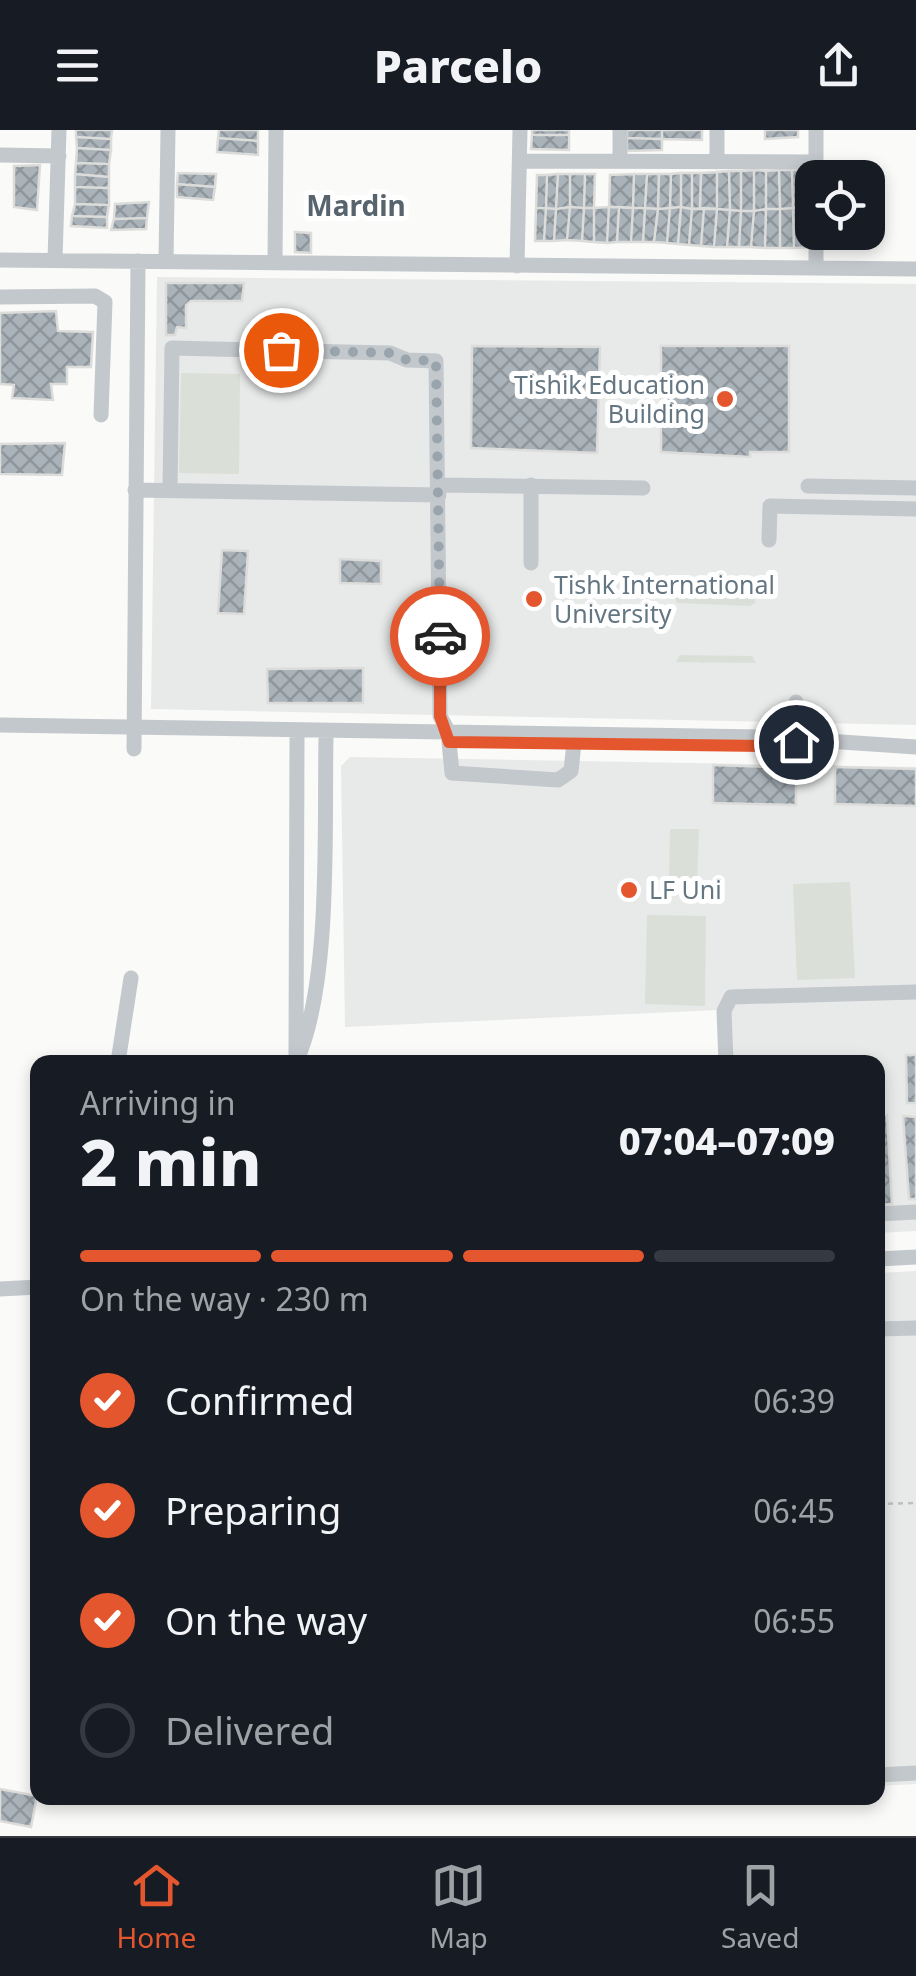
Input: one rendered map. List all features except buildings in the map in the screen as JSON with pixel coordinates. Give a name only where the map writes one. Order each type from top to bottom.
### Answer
[{"type":"street","points":[[55,260],[59,130]]},
{"type":"street","points":[[166,261],[168,130]]},
{"type":"street","points":[[275,263],[276,130]]},
{"type":"street","points":[[518,266],[520,130]]},
{"type":"street","points":[[620,130],[620,162]]},
{"type":"street","points":[[717,130],[717,162]]},
{"type":"street","points":[[816,130],[816,160]]},
{"type":"street","points":[[0,156],[58,156]]},
{"type":"street","points":[[520,161],[717,162],[795,168]]},
{"type":"street","points":[[816,250],[816,267]]},
{"type":"street","points":[[0,260],[916,269]]},
{"type":"street","points":[[134,749],[138,261]]},
{"type":"street","points":[[0,298],[95,296],[105,302],[101,415]]},
{"type":"street","points":[[170,490],[172,348],[390,353],[407,360],[436,361],[440,716],[449,736],[452,773],[558,780],[570,771],[574,743]]},
{"type":"street","points":[[136,490],[440,490],[531,485],[642,488]]},
{"type":"street","points":[[531,485],[531,563]]},
{"type":"street","points":[[808,486],[916,488]]},
{"type":"street","points":[[769,540],[770,506],[916,509]]},
{"type":"street","points":[[796,702],[796,742]]},
{"type":"street","points":[[0,725],[449,736],[574,743],[767,746],[796,742]]},
{"type":"street","points":[[132,727],[176,734],[297,738],[767,737],[796,742],[916,747]]},
{"type":"street","points":[[296,1055],[297,738]]},
{"type":"street","points":[[299,1055],[313,1018],[318,974],[326,738]]},
{"type":"street","points":[[119,1055],[131,978]]},
{"type":"street","points":[[726,1055],[724,1011],[731,997],[916,992]]},
{"type":"street","points":[[885,1214],[916,1212]]},
{"type":"street","points":[[885,1249],[916,1248]]},
{"type":"street","points":[[885,1259],[916,1257]]},
{"type":"street","points":[[0,1289],[30,1288]]},
{"type":"street","points":[[885,1330],[916,1328]]},
{"type":"street","points":[[885,1775],[916,1773]]},
{"type":"path","points":[[885,1504],[916,1503]]},
{"type":"shaded area","name":"Tishk International University","points":[[157,277],[916,284],[916,725],[151,709]]},
{"type":"shaded area","name":"LF Uni","points":[[350,757],[916,767],[916,1231],[885,1233],[885,1055],[721,1055],[718,1010],[345,1027],[341,766]]},
{"type":"shaded area","points":[[916,1271],[916,1784],[885,1786],[885,1273]]},
{"type":"green space","points":[[181,373],[240,374],[239,474],[179,473]]},
{"type":"green space","points":[[680,592],[751,594],[756,602],[750,606],[677,603],[674,596]]},
{"type":"green space","points":[[680,655],[752,656],[756,663],[676,662]]},
{"type":"green space","points":[[670,829],[699,829],[697,884],[669,884]]},
{"type":"green space","points":[[850,882],[855,978],[797,980],[793,884]]},
{"type":"green space","points":[[647,915],[706,916],[705,1006],[645,1004]]},
{"type":"way so far","points":[[281,350],[390,353],[407,360],[436,361],[440,636]]},
{"type":"place","name":"Tishik Education Building","points":[[725,399]]},
{"type":"place","name":"Tishk International University","points":[[534,599]]},
{"type":"place","name":"LF Uni","points":[[629,890]]},
{"type":"district","name":"Mardin","points":[[356,206]]},
{"type":"route","points":[[440,636],[440,716],[449,742],[767,746],[796,742]]}]
